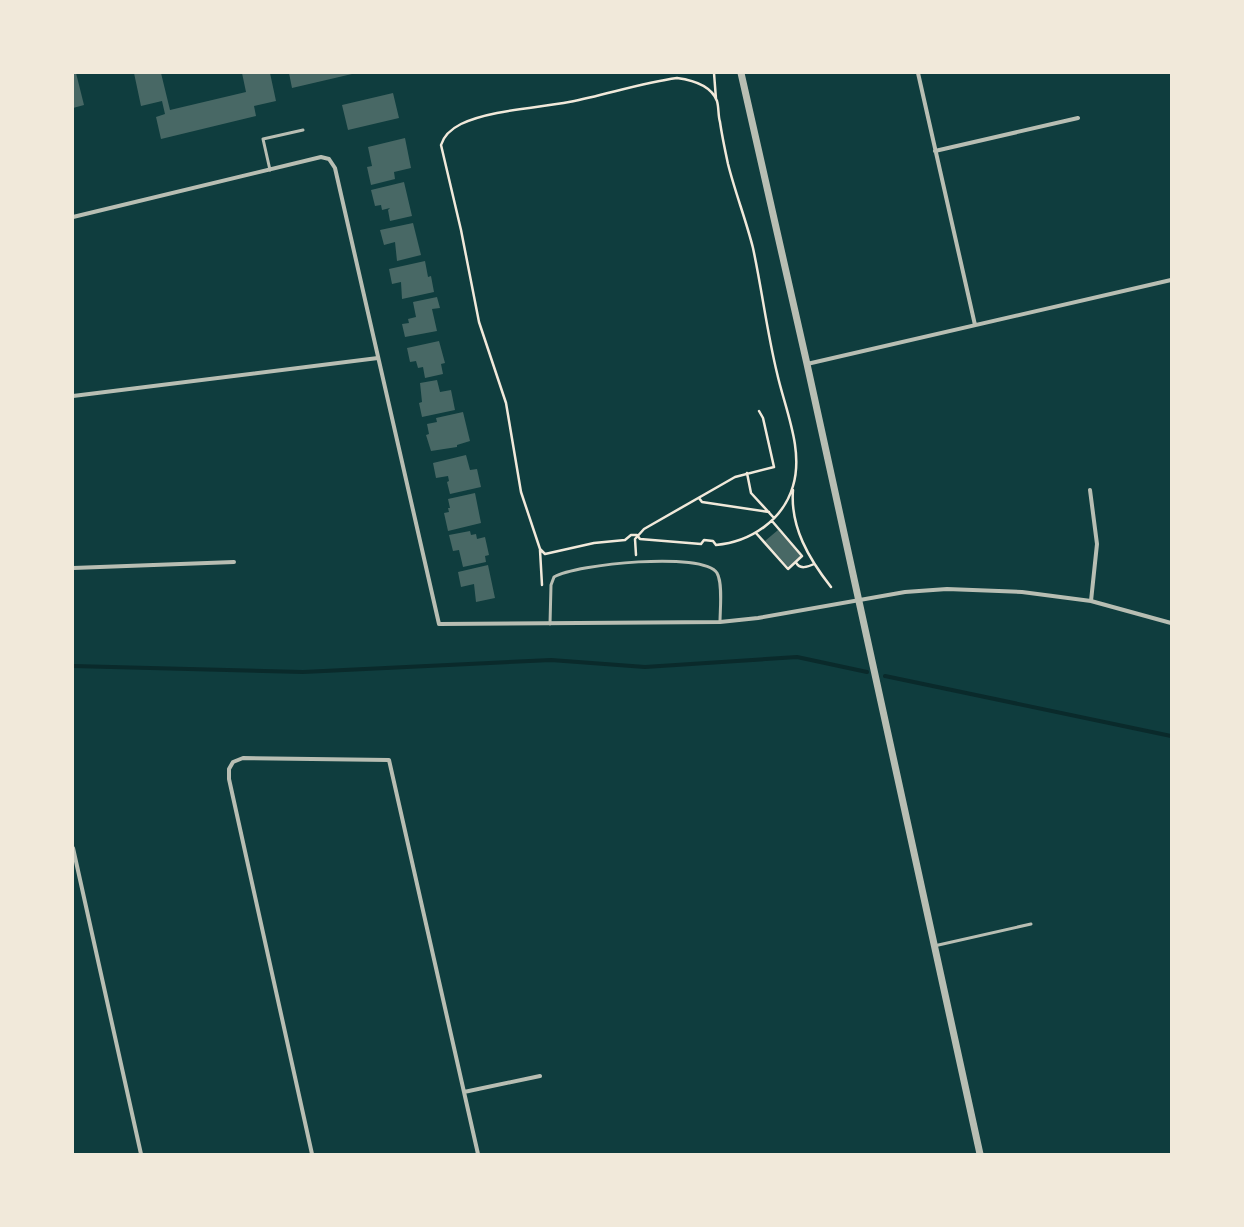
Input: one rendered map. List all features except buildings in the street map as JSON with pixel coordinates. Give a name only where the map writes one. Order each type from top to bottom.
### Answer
[{"type":"street","points":[[741,73],[807,364],[980,1154]]},
{"type":"street","points":[[918,73],[975,325]]},
{"type":"street","points":[[935,151],[1078,118]]},
{"type":"street","points":[[73,217],[321,157],[329,159],[335,168],[439,624],[720,622],[758,618],[905,592],[947,589],[1022,592],[1091,601],[1171,622]]},
{"type":"street","points":[[807,364],[1171,280]]},
{"type":"street","points":[[73,396],[378,358]]},
{"type":"street","points":[[1090,490],[1097,544],[1091,601]]},
{"type":"street","points":[[73,568],[234,562]]},
{"type":"street","points":[[312,1154],[229,779],[230,769],[233,762],[243,758],[389,760],[478,1154]]},
{"type":"street","points":[[73,848],[141,1154]]},
{"type":"street","points":[[464,1092],[540,1076]]},
{"type":"lane","points":[[270,170],[263,139],[303,130]]},
{"type":"lane","points":[[550,624],[551,585],[554,577],[594,566],[659,561],[709,566],[714,569],[718,574],[720,583],[720,622]]},
{"type":"lane","points":[[934,946],[1031,924]]},
{"type":"path","points":[[714,73],[714,86],[726,153],[753,250],[767,330],[793,439],[796,462],[792,503],[794,516],[803,544],[814,564],[831,587]]},
{"type":"path","points":[[542,589],[542,562],[540,549],[521,492],[506,403],[479,322],[462,236],[440,145],[446,135],[451,131],[462,124],[483,117],[570,102],[634,85],[677,78],[693,81],[712,90],[714,86]]},
{"type":"path","points":[[707,88],[717,101]]},
{"type":"path","points":[[542,562],[544,557],[549,554],[594,543],[625,540],[630,535],[637,535],[644,529],[735,477],[774,467],[763,418],[759,411]]},
{"type":"path","points":[[747,474],[751,493],[774,518]]},
{"type":"path","points":[[637,535],[640,539],[672,540],[700,544],[704,540],[713,541],[716,545],[735,542],[756,533],[772,521],[784,507],[793,485]]},
{"type":"path","points":[[699,498],[702,502],[769,512]]},
{"type":"path","points":[[756,533],[788,569],[802,556],[772,521]]},
{"type":"path","points":[[636,562],[637,535]]},
{"type":"path","points":[[540,549],[545,554],[549,554]]},
{"type":"path","points":[[796,562],[802,567],[808,567],[814,564]]},
{"type":"waterway","points":[[73,666],[303,672],[551,660],[645,667],[797,657],[867,672]]},
{"type":"waterway","points":[[885,676],[1171,736]]}]
